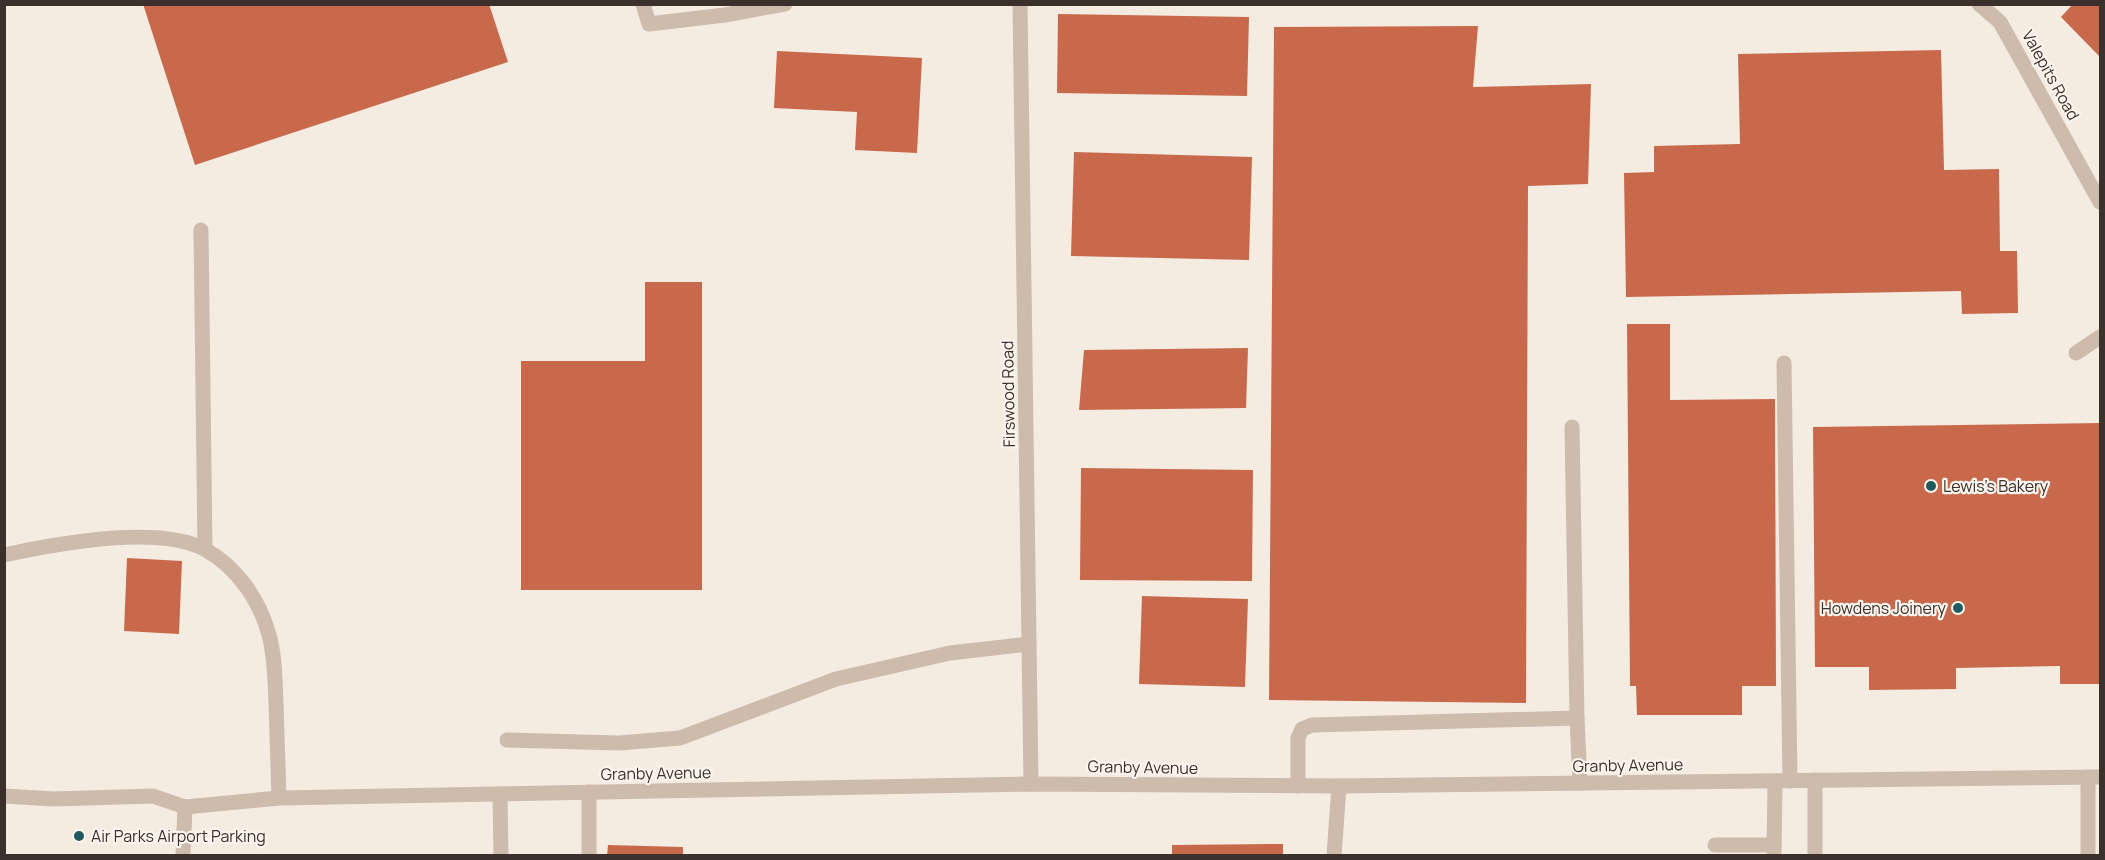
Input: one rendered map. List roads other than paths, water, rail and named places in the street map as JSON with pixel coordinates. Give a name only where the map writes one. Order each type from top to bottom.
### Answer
[{"type":"street","points":[[643,4],[649,24],[725,15],[786,4]]},
{"type":"street","name":"Firswood Road","points":[[1020,4],[1031,784]]},
{"type":"street","name":"Valepits Road","points":[[1979,4],[2000,22],[2100,202]]},
{"type":"street","points":[[201,230],[205,549]]},
{"type":"street","points":[[2076,353],[2100,337]]},
{"type":"street","points":[[1714,845],[1774,850],[1783,781],[1784,363]]},
{"type":"street","points":[[1572,427],[1580,783]]},
{"type":"street","points":[[4,555],[99,539],[166,538],[205,549],[240,576],[258,605],[270,637],[275,679],[279,798]]},
{"type":"street","points":[[507,740],[619,743],[680,738],[836,679],[950,653],[1029,644]]},
{"type":"street","points":[[1298,786],[1298,738],[1302,729],[1312,725],[1577,718]]},
{"type":"street","points":[[2088,855],[2094,777]]},
{"type":"street","name":"Granby Avenue","points":[[185,807],[279,798],[1031,784],[1339,786],[2094,777]]},
{"type":"street","points":[[1815,780],[1815,855]]},
{"type":"street","points":[[1334,855],[1339,786]]},
{"type":"street","points":[[589,792],[589,855]]},
{"type":"street","points":[[500,794],[501,855]]},
{"type":"street","points":[[4,796],[53,799],[153,796],[185,807],[183,855]]},
{"type":"place","name":"Lewis's Bakery","points":[[1931,486]]},
{"type":"place","name":"Howdens Joinery","points":[[1958,608]]},
{"type":"place","name":"Air Parks Airport Parking","points":[[79,836]]}]
